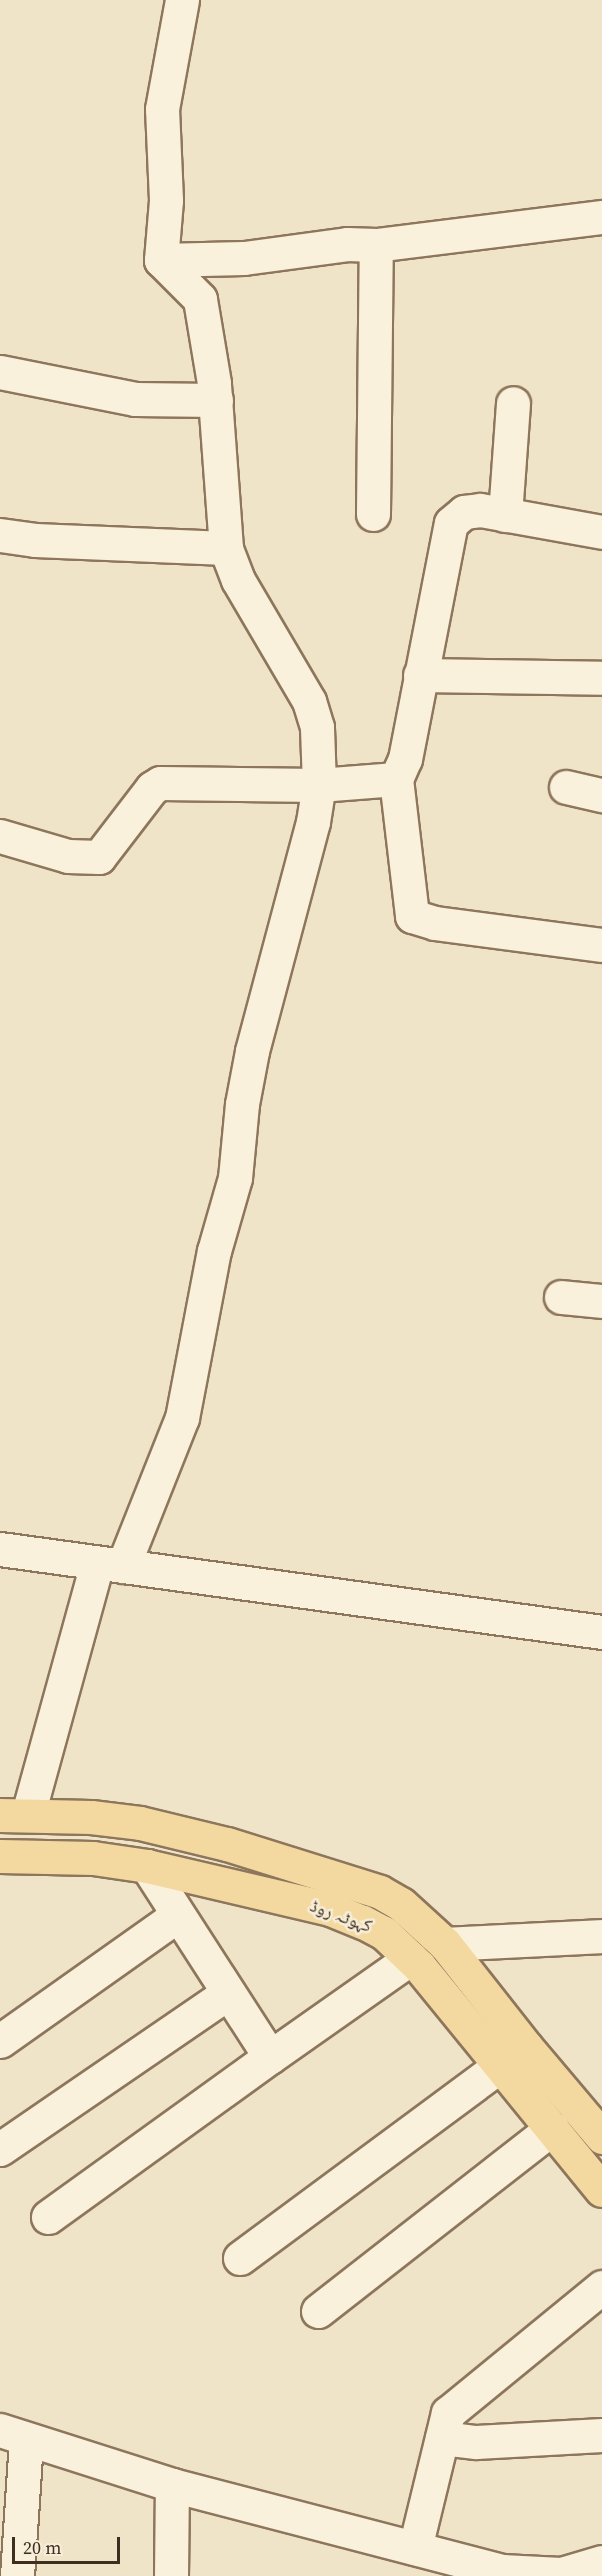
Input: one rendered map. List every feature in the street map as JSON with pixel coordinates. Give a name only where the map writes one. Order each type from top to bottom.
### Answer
[{"type":"main road","name":"کہوٹہ روڈ","points":[[14,1814],[140,1823],[227,1844],[380,1892],[401,1904],[445,1944],[526,2047],[602,2137]]},
{"type":"main road","name":"کہوٹہ روڈ","points":[[0,1856],[93,1858],[147,1866],[330,1909],[384,1933],[411,1958],[602,2190]]},
{"type":"street","points":[[14,1814],[110,1565],[182,1418],[214,1251],[235,1178],[242,1104],[252,1051],[313,822],[319,785],[317,727],[309,701],[238,580],[226,548],[216,400],[200,299],[161,260],[166,200],[162,110],[182,0]]},
{"type":"street","points":[[161,260],[244,258],[347,244],[375,245],[602,217]]},
{"type":"street","points":[[373,514],[375,245]]},
{"type":"street","points":[[0,372],[135,399],[216,400]]},
{"type":"street","points":[[505,514],[513,403]]},
{"type":"street","points":[[602,532],[480,510],[464,512],[451,523],[405,759],[396,779],[412,916],[435,923],[602,945]]},
{"type":"street","points":[[0,535],[35,540],[226,548]]},
{"type":"street","points":[[420,675],[602,678]]},
{"type":"street","points":[[0,836],[68,856],[99,857],[152,788],[160,783],[319,785],[396,779]]},
{"type":"street","points":[[566,787],[602,795]]},
{"type":"street","points":[[561,1298],[602,1301]]},
{"type":"street","points":[[0,1549],[602,1632]]},
{"type":"street","points":[[147,1866],[270,2057]]},
{"type":"street","points":[[0,2041],[178,1915]]},
{"type":"street","points":[[445,1944],[602,1936]]},
{"type":"street","points":[[48,2217],[411,1958]]},
{"type":"street","points":[[0,2149],[228,1993]]},
{"type":"street","points":[[240,2258],[526,2047]]},
{"type":"street","points":[[318,2311],[552,2128]]},
{"type":"street","points":[[415,2548],[448,2413],[602,2287]]},
{"type":"street","points":[[17,2576],[13,2434],[172,2485],[502,2571],[561,2574],[602,2562]]},
{"type":"street","points":[[442,2438],[476,2442],[602,2435]]},
{"type":"street","points":[[171,2576],[172,2485]]}]
